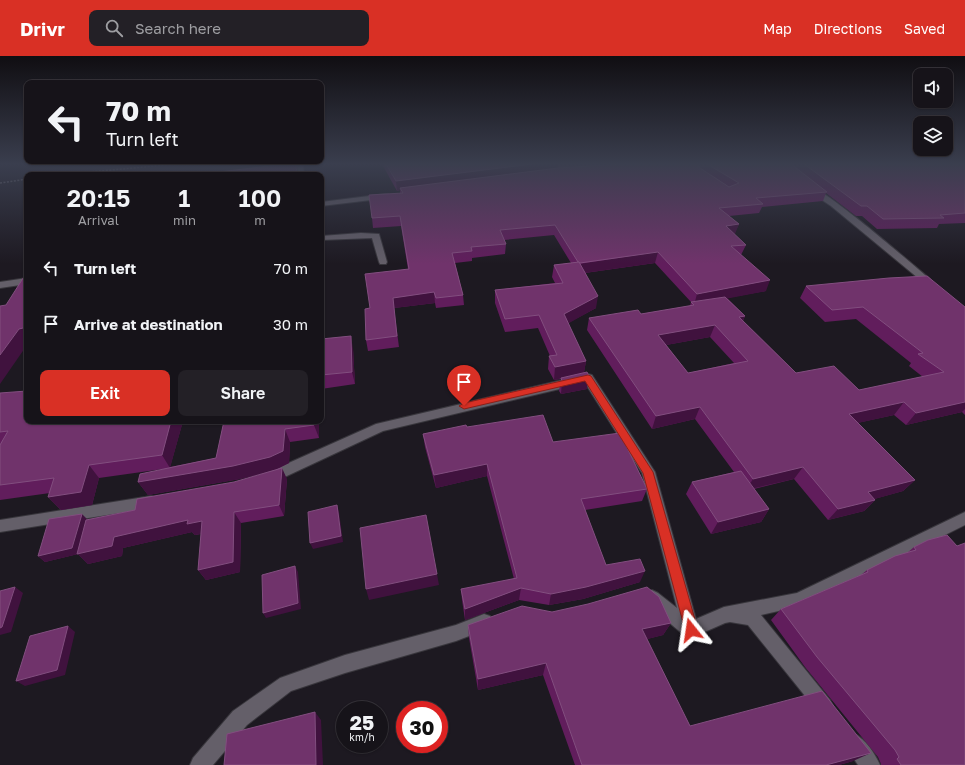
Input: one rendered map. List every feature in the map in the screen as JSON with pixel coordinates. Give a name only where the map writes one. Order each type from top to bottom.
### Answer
[{"type":"street","points":[[324,204],[376,197]]},
{"type":"street","points":[[824,197],[921,276],[941,295]]},
{"type":"street","points":[[324,238],[360,235],[376,236],[383,262]]},
{"type":"street","points":[[0,285],[24,281]]},
{"type":"street","points":[[253,482],[279,475],[380,427],[588,378],[648,472],[691,630]]},
{"type":"street","points":[[0,526],[161,500]]},
{"type":"street","points":[[691,630],[724,615],[799,600],[965,518]]},
{"type":"street","points":[[636,594],[643,591],[691,630]]},
{"type":"street","points":[[724,615],[752,617],[839,724],[870,765]]},
{"type":"street","points":[[200,765],[240,718],[286,684],[345,664],[456,633],[499,617]]},
{"type":"building","points":[[369,197],[767,197],[756,198],[763,204],[719,208],[739,224],[726,226],[746,245],[731,246],[770,280],[697,294],[658,252],[580,263],[555,225],[500,230],[506,244],[471,247],[472,251],[452,253],[463,295],[436,298],[434,292],[393,298],[397,336],[366,340],[365,309],[370,308],[365,274],[409,269],[400,216],[372,218]]},
{"type":"building","points":[[849,197],[965,197],[965,213],[940,215],[944,218],[883,219],[867,206],[861,206]]},
{"type":"building","points":[[579,262],[598,296],[564,314],[586,361],[555,367],[549,356],[557,355],[539,315],[505,319],[495,290],[563,283],[554,265]]},
{"type":"building","points":[[927,276],[965,307],[965,402],[916,413],[904,402],[849,414],[915,480],[868,492],[875,500],[838,509],[803,467],[753,479],[700,407],[656,416],[589,318],[638,310],[641,314],[694,305],[691,302],[725,297],[745,316],[739,317],[796,373],[834,366],[859,390],[944,372],[918,354],[923,353],[863,307],[832,310],[806,286]],"holes":[[[715,325],[748,361],[688,373],[658,335]]]},
{"type":"building","points":[[24,277],[24,328],[19,329],[0,355],[0,306],[6,305]]},
{"type":"building","points":[[351,336],[352,372],[324,375],[324,339]]},
{"type":"building","points":[[587,372],[589,376],[562,381],[561,378]]},
{"type":"building","points":[[24,391],[24,424],[170,424],[162,455],[89,465],[81,492],[48,497],[54,478],[0,485],[0,445],[8,431],[0,432],[0,393]]},
{"type":"building","points":[[543,415],[553,442],[620,433],[647,489],[581,499],[606,565],[640,559],[645,571],[586,587],[551,594],[521,588],[465,609],[461,589],[517,578],[487,464],[434,475],[423,434],[466,425],[467,427]]},
{"type":"building","points":[[223,424],[314,424],[285,429],[283,451],[270,457],[233,466],[138,482],[140,474],[216,458]]},
{"type":"building","points":[[282,468],[279,505],[234,512],[233,562],[198,570],[202,521],[187,524],[188,520],[114,537],[112,546],[77,554],[86,520],[135,510],[137,499],[234,482]]},
{"type":"building","points":[[741,471],[769,509],[718,522],[692,482]]},
{"type":"building","points":[[337,505],[341,536],[310,543],[308,512]]},
{"type":"building","points":[[82,514],[72,548],[38,556],[49,519]]},
{"type":"building","points":[[426,515],[437,574],[366,589],[360,528]]},
{"type":"building","points":[[947,535],[957,546],[965,543],[965,765],[901,765],[897,759],[899,757],[895,750],[817,657],[781,609],[868,572],[867,570],[895,556],[916,550],[914,547],[928,540]]},
{"type":"building","points":[[295,566],[298,603],[263,613],[262,575]]},
{"type":"building","points":[[15,587],[2,627],[0,628],[0,591]]},
{"type":"building","points":[[647,587],[659,597],[671,623],[642,629],[690,726],[822,691],[871,753],[826,765],[582,765],[546,663],[478,679],[468,625],[522,606],[552,612],[588,604]]},
{"type":"building","points":[[68,626],[57,670],[16,681],[30,636]]},
{"type":"building","points":[[315,712],[316,765],[224,765],[227,734]]},
{"type":"route","points":[[464,406],[588,378],[648,472],[691,630]]}]
